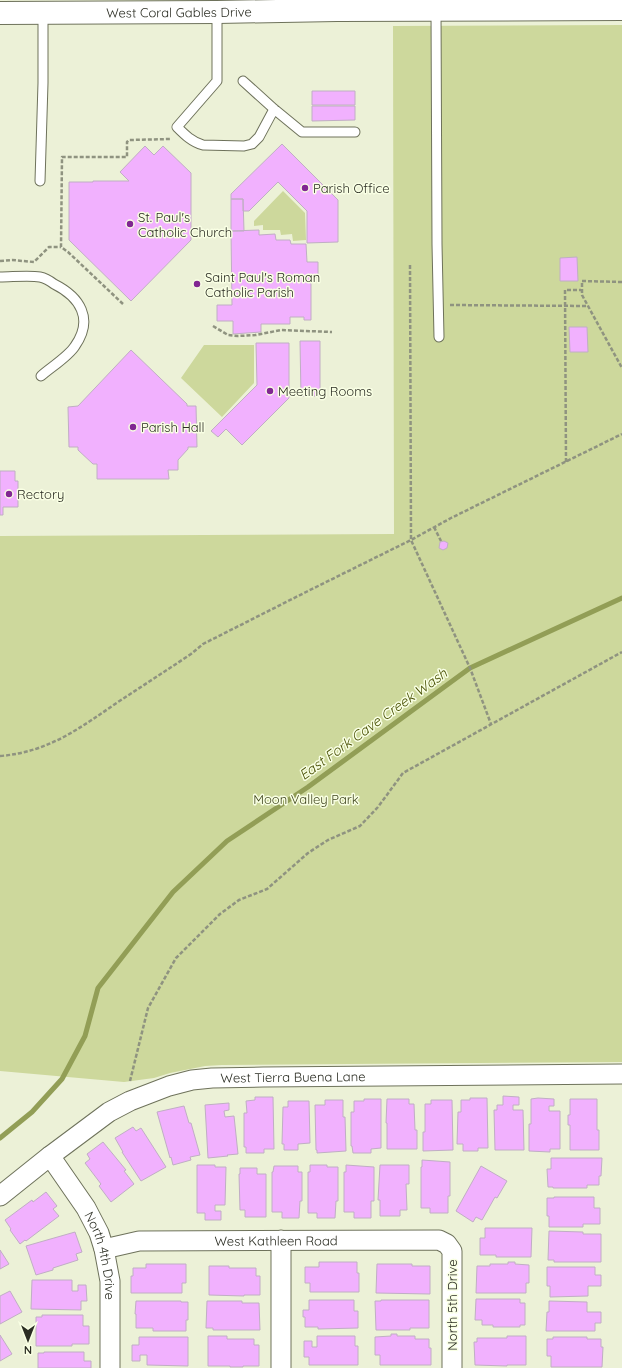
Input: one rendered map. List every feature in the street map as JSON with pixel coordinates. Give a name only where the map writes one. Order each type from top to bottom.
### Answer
[{"type":"street","name":"West Coral Gables Drive","points":[[0,13],[217,12],[337,5],[436,10],[622,9]]},
{"type":"street","name":"West Tierra Buena Lane","points":[[0,1196],[109,1112],[151,1092],[192,1080],[263,1077],[622,1074]]},
{"type":"street","name":"North 4th Drive","points":[[50,1156],[86,1208],[104,1249],[110,1282],[110,1368]]},
{"type":"street","points":[[281,1240],[281,1368]]},
{"type":"street","name":"West Kathleen Road","points":[[104,1249],[139,1241],[439,1240],[447,1244]]},
{"type":"street","name":"North 5th Drive","points":[[447,1244],[452,1250],[452,1368]]},
{"type":"lane","points":[[436,10],[439,337]]},
{"type":"lane","points":[[40,181],[43,83],[43,12]]},
{"type":"lane","points":[[217,12],[217,81],[177,127],[190,139],[203,145],[248,146],[256,141],[274,109]]},
{"type":"lane","points":[[243,81],[302,132],[355,132]]},
{"type":"lane","points":[[0,277],[41,277],[72,295],[79,302],[84,318],[80,338],[74,347],[41,376]]},
{"type":"path","points":[[61,247],[62,157],[127,157],[128,140],[175,140]]},
{"type":"path","points":[[0,260],[34,262],[49,247],[61,247],[123,304]]},
{"type":"path","points":[[410,265],[411,540],[470,668],[491,724]]},
{"type":"path","points":[[622,282],[582,281],[581,290],[582,295],[622,368]]},
{"type":"path","points":[[566,462],[565,290],[581,290]]},
{"type":"path","points":[[450,297],[450,305],[588,306]]},
{"type":"path","points":[[213,326],[228,335],[238,336],[256,335],[281,330],[332,332]]},
{"type":"path","points":[[0,756],[14,755],[41,748],[60,740],[90,722],[203,644],[622,434]]},
{"type":"path","points":[[434,527],[441,542]]},
{"type":"path","points":[[129,1086],[148,1008],[176,958],[220,914],[239,900],[267,889],[314,848],[360,826],[378,807],[403,773],[622,652]]},
{"type":"green space","name":"Moon Valley Park","points":[[622,25],[622,1062],[222,1065],[205,1066],[170,1073],[154,1078],[124,1082],[0,1071],[0,536],[394,534],[393,26]]},
{"type":"green space","points":[[283,191],[305,213],[306,240],[293,241],[292,234],[281,235],[280,230],[263,230],[263,225],[254,226],[254,221]]},
{"type":"green space","points":[[204,345],[254,345],[254,383],[222,417],[181,378]]},
{"type":"building","points":[[312,91],[355,91],[355,105],[312,105]]},
{"type":"building","points":[[312,106],[355,106],[355,120],[312,121]]},
{"type":"building","name":"Parish Office","points":[[282,144],[338,200],[338,242],[307,243],[307,211],[278,182],[249,211],[243,211],[243,199],[231,199],[231,194]]},
{"type":"building","name":"St. Paul's Catholic Church","points":[[145,146],[154,155],[163,146],[191,173],[191,240],[131,301],[69,240],[69,182],[129,181],[120,172]]},
{"type":"building","points":[[231,199],[243,199],[244,231],[231,231]]},
{"type":"building","points":[[259,230],[259,235],[275,234],[276,240],[290,240],[291,244],[306,244],[307,262],[318,262],[318,277],[311,277],[311,320],[304,320],[304,317],[290,317],[290,324],[261,324],[261,332],[233,334],[233,321],[217,321],[217,305],[232,305],[231,231]]},
{"type":"building","points":[[577,257],[578,281],[560,281],[560,258]]},
{"type":"building","points":[[569,327],[587,327],[588,352],[570,352]]},
{"type":"building","points":[[300,341],[320,341],[320,396],[301,396]]},
{"type":"building","name":"Meeting Rooms","points":[[256,343],[289,343],[289,398],[242,445],[226,429],[218,437],[211,431],[257,385]]},
{"type":"building","name":"Parish Hall","points":[[131,350],[187,404],[187,406],[196,406],[197,447],[188,447],[188,449],[178,460],[178,470],[168,470],[169,479],[97,479],[97,464],[93,464],[78,450],[78,447],[69,447],[68,407],[78,406]]},
{"type":"building","name":"Rectory","points":[[0,471],[15,471],[15,481],[18,481],[18,507],[3,507],[3,515],[0,515]]},
{"type":"building","points":[[444,541],[448,543],[447,548],[443,550],[439,548],[440,542]]},
{"type":"building","points":[[503,1096],[519,1097],[519,1105],[513,1105],[513,1110],[523,1110],[524,1150],[495,1150],[494,1110],[497,1110],[497,1105],[503,1105]]},
{"type":"building","points":[[255,1097],[273,1097],[274,1149],[264,1149],[264,1153],[246,1153],[246,1147],[244,1147],[244,1113],[247,1113],[246,1101],[255,1100]]},
{"type":"building","points":[[470,1098],[487,1098],[488,1148],[478,1148],[478,1151],[463,1151],[463,1144],[457,1144],[458,1112],[461,1112],[461,1100],[470,1100]]},
{"type":"building","points":[[364,1099],[381,1099],[381,1148],[371,1149],[371,1153],[353,1153],[351,1146],[351,1112],[354,1112],[354,1101],[364,1101]]},
{"type":"building","points":[[387,1099],[409,1099],[409,1104],[414,1104],[415,1130],[417,1130],[417,1149],[387,1149]]},
{"type":"building","points":[[531,1099],[554,1099],[554,1106],[549,1106],[549,1111],[560,1111],[560,1149],[550,1149],[550,1152],[529,1151]]},
{"type":"building","points":[[570,1099],[597,1099],[597,1130],[599,1130],[599,1150],[570,1150],[570,1125],[568,1125],[568,1115],[570,1115]]},
{"type":"building","points":[[325,1100],[343,1100],[346,1151],[317,1153],[315,1105],[325,1105]]},
{"type":"building","points":[[431,1100],[452,1100],[453,1150],[423,1151],[425,1104],[431,1104]]},
{"type":"building","points":[[288,1101],[309,1101],[310,1143],[298,1144],[298,1150],[284,1150],[284,1144],[282,1144],[283,1107],[288,1107]]},
{"type":"building","points":[[229,1103],[229,1110],[224,1111],[225,1117],[234,1116],[238,1154],[208,1158],[205,1105]]},
{"type":"building","points":[[184,1106],[189,1123],[191,1123],[200,1155],[190,1157],[191,1160],[173,1165],[157,1112]]},
{"type":"building","points":[[133,1127],[136,1131],[141,1128],[166,1167],[141,1181],[122,1152],[115,1138]]},
{"type":"building","points":[[103,1142],[126,1170],[124,1171],[134,1184],[111,1202],[99,1186],[101,1184],[85,1163],[90,1159],[87,1154]]},
{"type":"building","points":[[551,1158],[602,1158],[599,1185],[587,1185],[587,1188],[548,1187],[547,1169],[551,1169]]},
{"type":"building","points":[[422,1160],[450,1162],[450,1196],[448,1196],[448,1213],[430,1213],[430,1208],[421,1208]]},
{"type":"building","points":[[197,1165],[215,1165],[215,1167],[226,1167],[225,1205],[215,1205],[215,1211],[221,1211],[221,1220],[205,1220],[205,1213],[197,1213]]},
{"type":"building","points":[[310,1165],[327,1165],[327,1167],[338,1167],[338,1201],[336,1201],[335,1218],[317,1218],[317,1213],[308,1213],[308,1172],[310,1172]]},
{"type":"building","points":[[346,1165],[374,1167],[374,1201],[371,1201],[371,1218],[354,1218],[354,1212],[344,1212],[344,1172],[346,1172]]},
{"type":"building","points":[[380,1165],[409,1165],[409,1184],[406,1184],[407,1210],[400,1210],[400,1216],[380,1216],[380,1200],[378,1200]]},
{"type":"building","points":[[274,1166],[298,1166],[298,1172],[302,1172],[302,1201],[300,1201],[299,1218],[282,1218],[282,1212],[272,1212],[272,1172]]},
{"type":"building","points":[[481,1166],[507,1181],[497,1198],[495,1197],[482,1220],[476,1217],[473,1222],[456,1211]]},
{"type":"building","points":[[240,1168],[257,1168],[257,1174],[266,1174],[266,1217],[245,1217],[245,1210],[240,1210]]},
{"type":"building","points":[[46,1192],[57,1206],[53,1209],[59,1216],[20,1244],[5,1220],[32,1200],[33,1202]]},
{"type":"building","points":[[594,1197],[594,1208],[600,1208],[600,1224],[583,1224],[583,1227],[549,1227],[549,1216],[547,1216],[547,1198]]},
{"type":"building","points":[[485,1228],[532,1228],[531,1257],[496,1257],[496,1255],[480,1255],[480,1238],[485,1238]]},
{"type":"building","points":[[549,1231],[601,1234],[601,1262],[554,1262],[554,1260],[548,1260]]},
{"type":"building","points":[[75,1232],[82,1252],[76,1254],[78,1260],[36,1275],[26,1246]]},
{"type":"building","points":[[0,1250],[9,1264],[0,1269]]},
{"type":"building","points":[[319,1262],[357,1262],[357,1273],[359,1273],[359,1292],[310,1292],[310,1283],[305,1283],[305,1267],[319,1267]]},
{"type":"building","points":[[508,1262],[529,1265],[529,1283],[526,1283],[526,1293],[476,1293],[477,1266],[508,1264]]},
{"type":"building","points":[[146,1264],[186,1264],[186,1283],[182,1283],[182,1293],[131,1293],[131,1276],[133,1276],[133,1268],[146,1268]]},
{"type":"building","points":[[377,1264],[412,1264],[412,1266],[430,1266],[430,1294],[376,1293]]},
{"type":"building","points":[[209,1266],[256,1268],[256,1276],[260,1276],[260,1295],[209,1295]]},
{"type":"building","points":[[547,1267],[595,1267],[595,1275],[601,1275],[601,1286],[588,1286],[588,1296],[550,1297],[550,1286],[547,1286]]},
{"type":"building","points":[[32,1280],[72,1280],[72,1291],[78,1291],[78,1285],[86,1285],[87,1301],[81,1301],[81,1310],[31,1309]]},
{"type":"building","points":[[10,1291],[22,1312],[0,1324],[0,1296]]},
{"type":"building","points":[[476,1299],[520,1299],[520,1303],[525,1303],[525,1325],[520,1325],[520,1327],[493,1327],[493,1325],[482,1325],[482,1320],[475,1320]]},
{"type":"building","points":[[309,1300],[354,1300],[354,1311],[358,1311],[358,1328],[318,1329],[318,1327],[305,1327],[303,1310],[309,1310]]},
{"type":"building","points":[[429,1300],[429,1328],[410,1328],[410,1330],[376,1330],[375,1301]]},
{"type":"building","points":[[136,1301],[188,1302],[188,1320],[186,1320],[186,1331],[153,1331],[153,1328],[136,1328]]},
{"type":"building","points":[[207,1301],[242,1301],[242,1303],[259,1303],[260,1330],[213,1330],[213,1328],[206,1328]]},
{"type":"building","points":[[549,1301],[587,1302],[587,1312],[601,1312],[601,1323],[595,1323],[595,1331],[546,1331]]},
{"type":"building","points":[[42,1315],[83,1315],[83,1326],[89,1326],[89,1344],[72,1344],[72,1346],[36,1346],[36,1317],[42,1317]]},
{"type":"building","points":[[391,1334],[397,1334],[397,1336],[415,1336],[415,1339],[429,1339],[429,1348],[431,1348],[431,1365],[380,1365],[380,1355],[375,1355],[375,1337],[391,1336]]},
{"type":"building","points":[[0,1335],[12,1354],[0,1361]]},
{"type":"building","points":[[208,1336],[227,1336],[227,1339],[254,1339],[254,1345],[259,1345],[259,1366],[208,1366]]},
{"type":"building","points":[[317,1336],[355,1336],[355,1346],[358,1346],[358,1365],[309,1365],[309,1357],[304,1357],[304,1341],[312,1341],[312,1347],[317,1347]]},
{"type":"building","points":[[507,1336],[526,1336],[526,1365],[475,1365],[474,1342],[477,1342],[477,1338],[507,1338]]},
{"type":"building","points":[[139,1337],[188,1337],[188,1366],[147,1365],[147,1355],[140,1355],[140,1361],[132,1361],[132,1345],[139,1345]]},
{"type":"building","points":[[553,1337],[587,1337],[587,1339],[601,1339],[601,1347],[603,1347],[602,1367],[551,1367],[551,1356],[547,1356],[547,1339],[553,1339]]},
{"type":"building","points":[[84,1352],[84,1361],[91,1361],[91,1368],[38,1368],[38,1353]]},
{"type":"waterway","name":"East Fork Cave Creek Wash","points":[[0,1138],[32,1112],[62,1079],[85,1036],[98,988],[173,892],[227,841],[308,787],[470,668],[622,598]]},
{"type":"place","name":"Parish Office","points":[[305,188]]},
{"type":"place","name":"St. Paul's Catholic Church","points":[[130,224]]},
{"type":"place","name":"Saint Paul's Roman Catholic Parish","points":[[197,284]]},
{"type":"place","name":"Meeting Rooms","points":[[270,391]]},
{"type":"place","name":"Parish Hall","points":[[133,427]]},
{"type":"place","name":"Rectory","points":[[9,494]]}]
